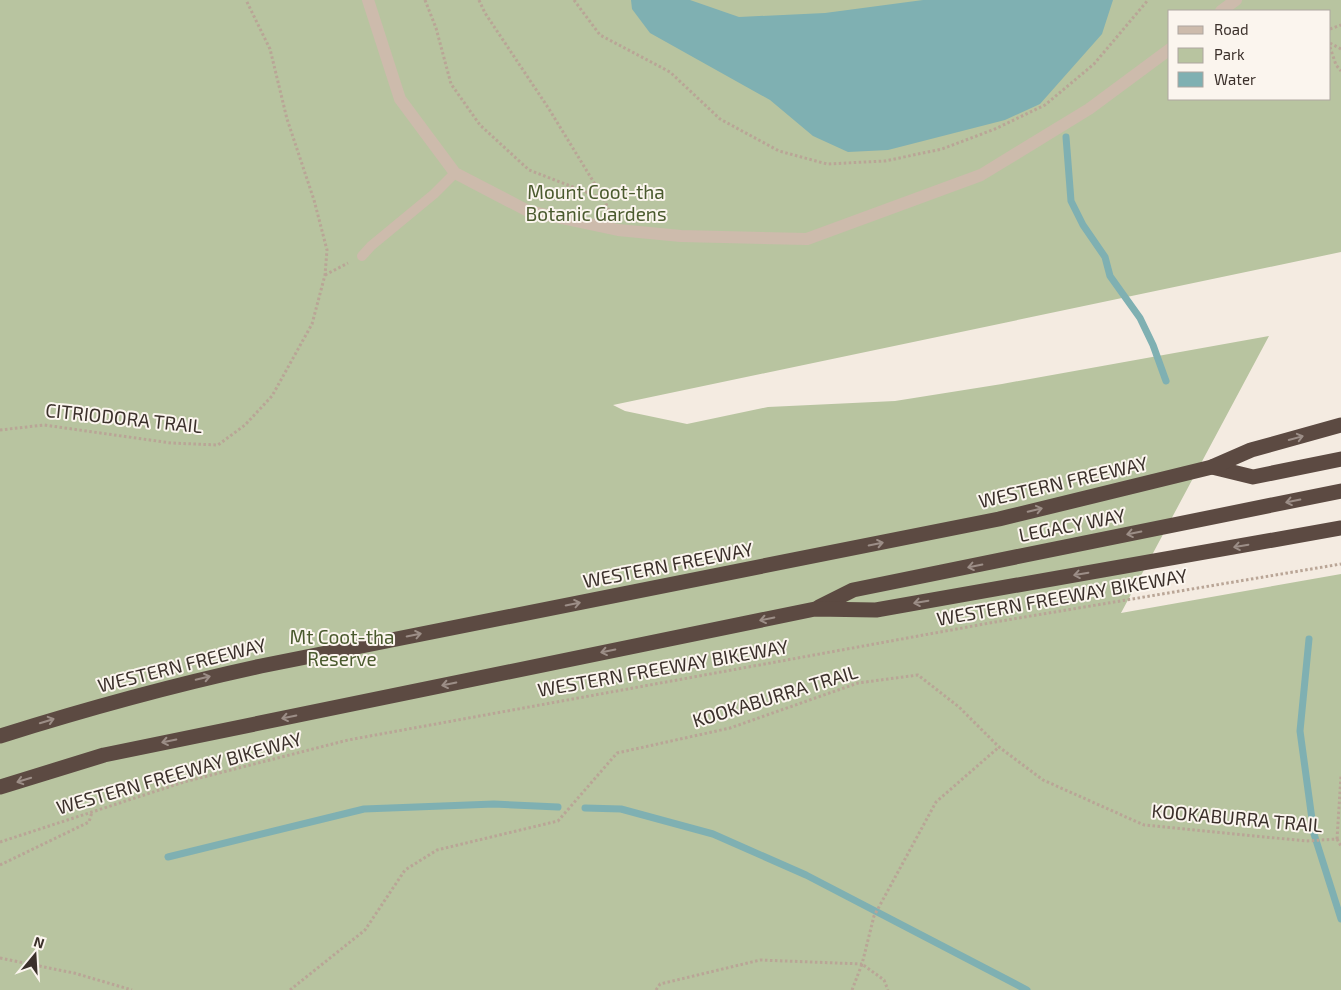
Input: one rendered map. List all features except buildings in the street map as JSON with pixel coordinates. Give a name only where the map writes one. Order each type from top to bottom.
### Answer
[{"type":"highway","name":"WESTERN FREEWAY","points":[[0,736],[77,712],[261,666],[980,523],[1212,466],[1251,450],[1341,426]]},
{"type":"highway","points":[[1212,466],[1253,477],[1341,459]]},
{"type":"highway","name":"LEGACY WAY","points":[[815,609],[854,590],[1341,491]]},
{"type":"highway","points":[[0,787],[104,755],[815,609],[876,610],[1341,528]]},
{"type":"street","points":[[368,0],[400,99],[455,173],[528,211],[618,230],[681,236],[807,240],[981,175],[1089,110],[1168,51]]},
{"type":"street","points":[[1222,10],[1236,0]]},
{"type":"lane","points":[[362,256],[371,246],[434,194],[455,173]]},
{"type":"path","name":"CITRIODORA TRAIL","points":[[0,430],[44,425],[170,443],[218,445],[245,425],[272,396],[312,324],[325,275],[327,250],[314,200],[287,119],[270,49],[246,0]]},
{"type":"path","points":[[425,0],[436,28],[451,84],[480,125],[529,170],[604,199]]},
{"type":"path","points":[[479,0],[485,13],[549,109],[604,199],[618,230]]},
{"type":"path","points":[[574,0],[600,35],[670,72],[720,119],[779,152],[827,164],[885,162],[942,149],[995,129],[1045,105],[1094,64],[1148,0]]},
{"type":"path","points":[[1331,50],[1336,65],[1341,71]]},
{"type":"path","points":[[325,275],[362,256]]},
{"type":"path","name":"WESTERN FREEWAY BIKEWAY","points":[[0,842],[184,782],[295,752],[348,740],[995,622],[1341,564]]},
{"type":"path","name":"KOOKABURRA TRAIL","points":[[290,990],[365,930],[405,870],[437,850],[558,821],[617,753],[730,728],[858,683],[918,675],[960,707],[999,747],[1043,780],[1144,825],[1306,841],[1337,839],[1341,846]]},
{"type":"path","points":[[852,990],[862,964],[874,916],[936,802],[999,747]]},
{"type":"path","points":[[1337,839],[1341,776]]},
{"type":"path","points":[[0,865],[89,822],[92,811]]},
{"type":"path","points":[[0,958],[74,973],[132,990]]},
{"type":"path","points":[[656,990],[660,984],[760,960],[862,964],[884,980],[888,990]]},
{"type":"green space","name":"Mt Coot-tha Reserve","points":[[0,0],[1341,0],[1341,252],[613,405],[625,411],[687,424],[768,407],[895,401],[1002,384],[1269,336],[1121,613],[1341,574],[1341,990],[0,990]]},
{"type":"water","points":[[631,0],[690,0],[739,17],[825,13],[923,0],[1113,0],[1102,34],[1040,104],[1005,120],[888,150],[848,152],[813,136],[770,100],[650,33],[632,9]]},
{"type":"waterway","points":[[1066,137],[1071,201],[1083,225],[1105,257],[1110,276],[1140,318],[1153,345],[1166,381]]},
{"type":"waterway","points":[[1309,639],[1300,731],[1314,834],[1341,919]]},
{"type":"waterway","points":[[168,857],[364,809],[494,804],[558,807]]},
{"type":"waterway","points":[[585,808],[621,809],[713,834],[806,875],[1027,990]]},
{"type":"park label","name":"Mount Coot-tha Botanic Gardens","points":[[596,203]]}]
